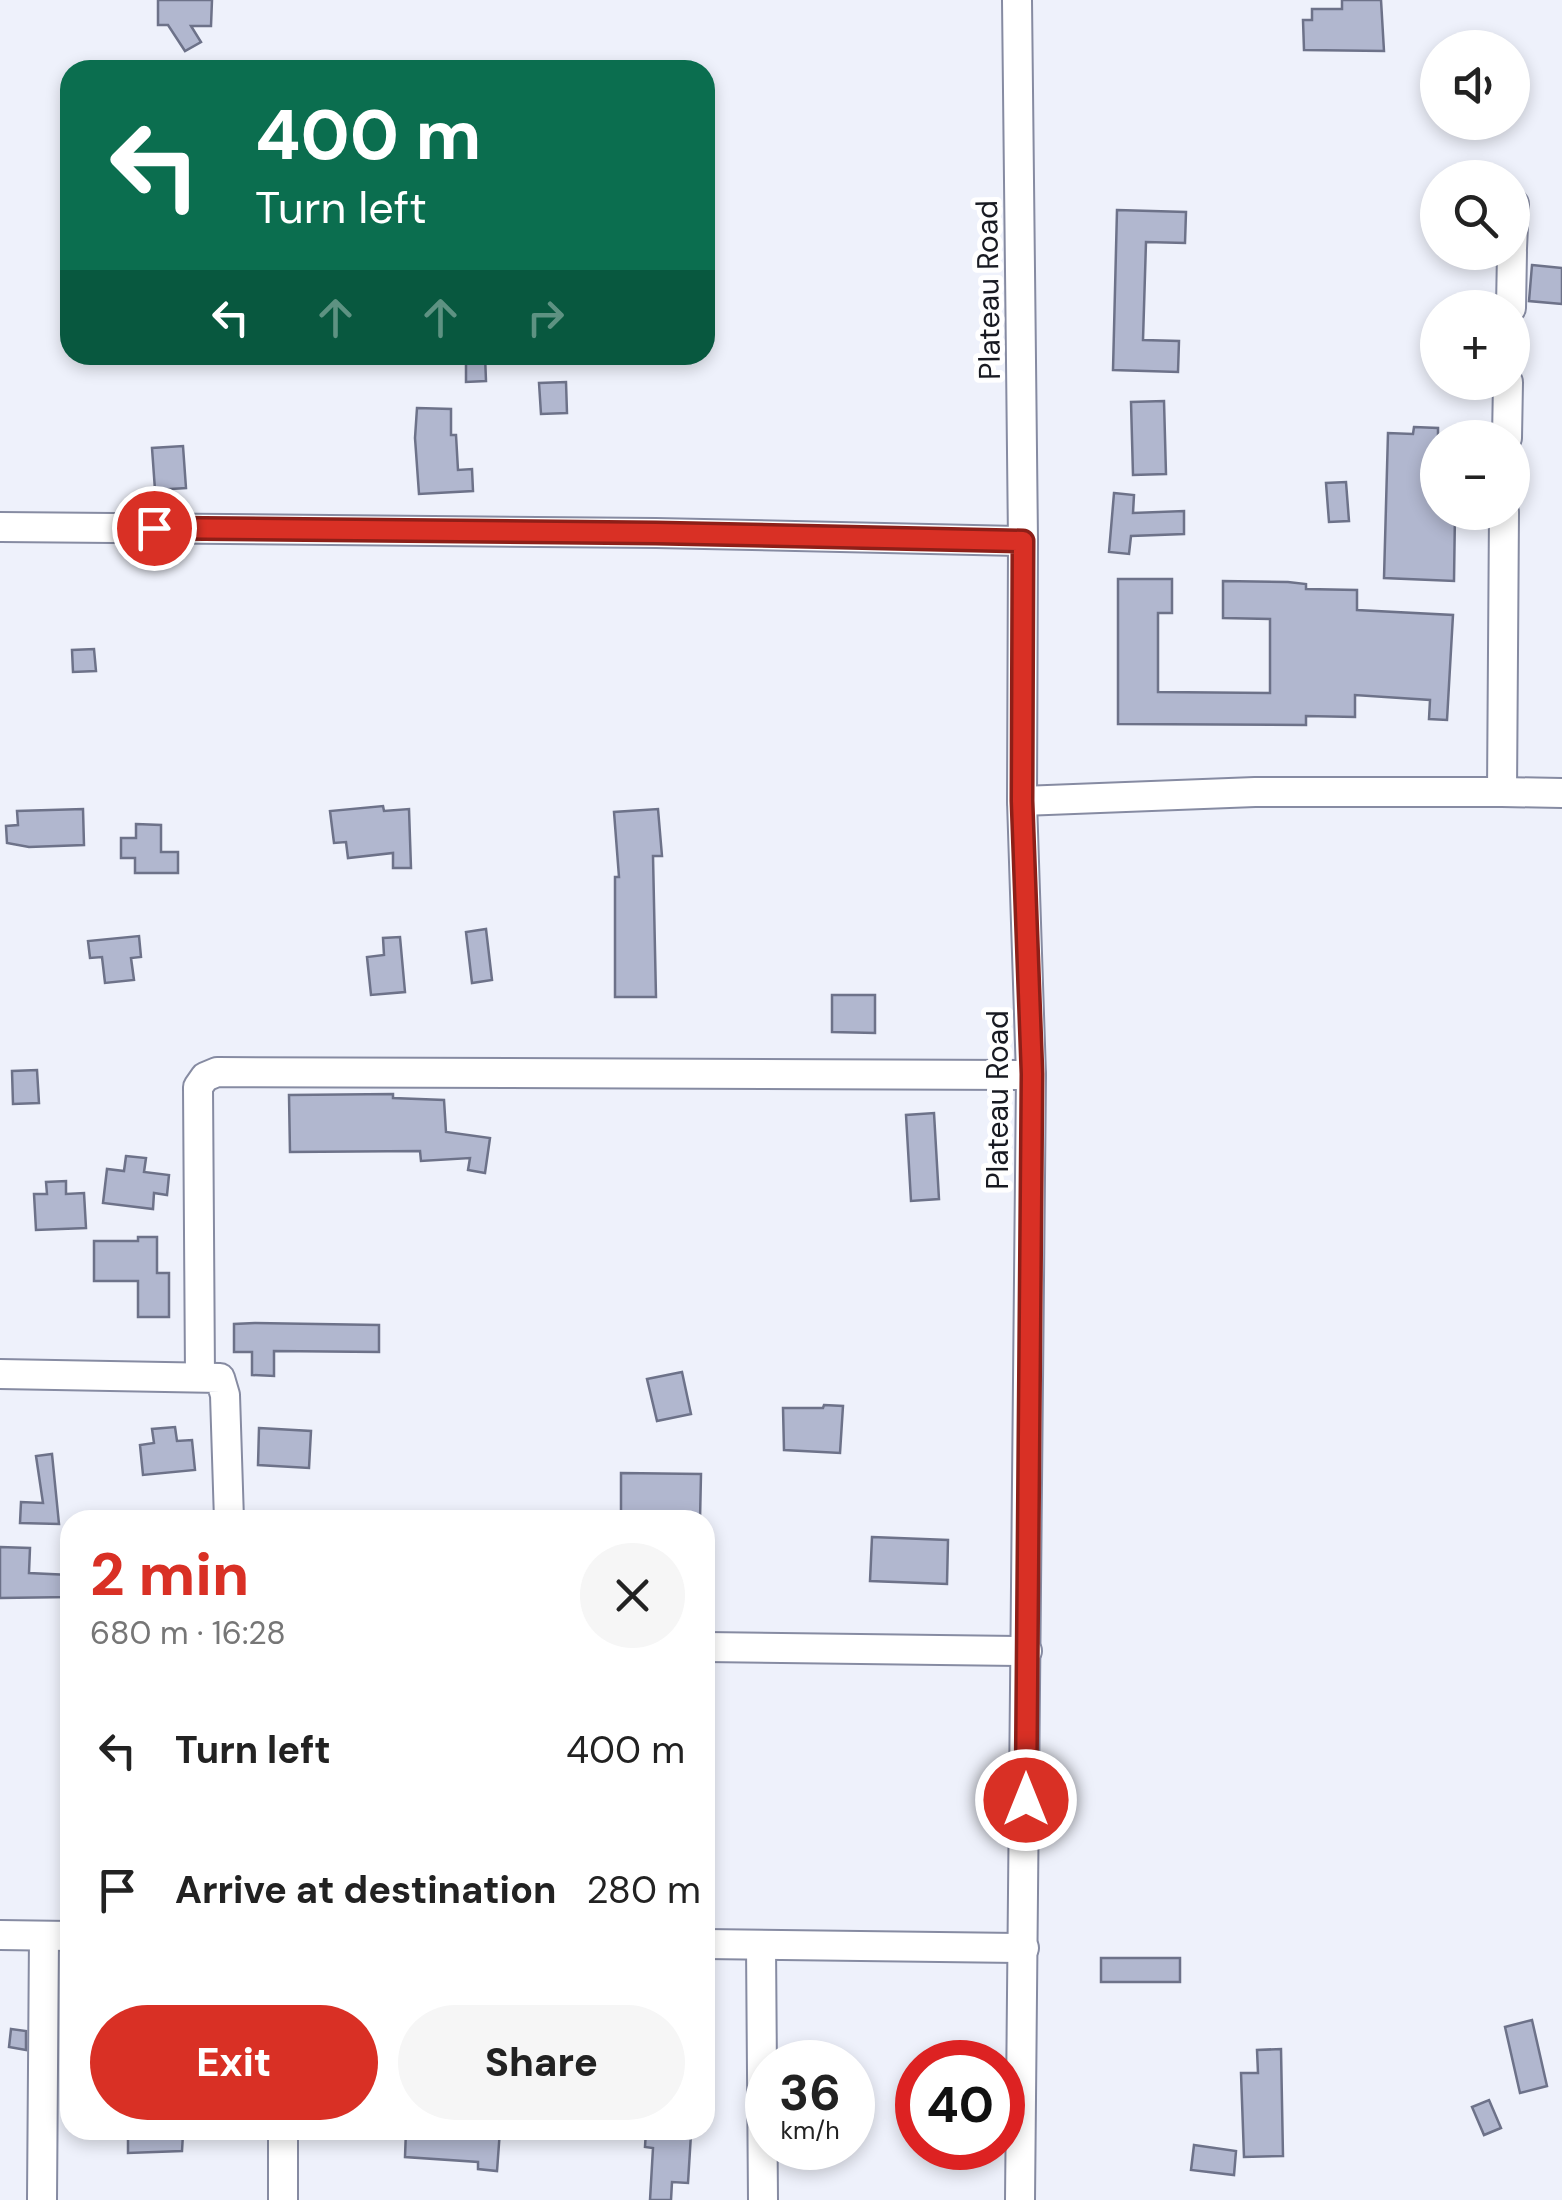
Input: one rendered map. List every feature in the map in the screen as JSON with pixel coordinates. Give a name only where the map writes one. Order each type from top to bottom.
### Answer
[{"type":"street","name":"Plateau Road","points":[[1017,0],[1022,801],[1032,1074],[1020,2200]]},
{"type":"street","points":[[0,527],[1023,541]]},
{"type":"street","points":[[1502,792],[1504,530]]},
{"type":"street","points":[[1022,801],[1255,792],[1562,794]]},
{"type":"street","points":[[200,1376],[198,1087],[205,1077],[218,1072],[1032,1074]]},
{"type":"street","points":[[0,1374],[214,1376],[222,1383],[228,1510]]},
{"type":"street","points":[[715,1647],[1027,1651]]},
{"type":"street","points":[[0,1935],[57,1936],[42,2200]]},
{"type":"street","points":[[715,1944],[1024,1948]]},
{"type":"street","points":[[761,1945],[763,2200]]},
{"type":"street","points":[[283,2140],[283,2200]]},
{"type":"building","points":[[158,0],[212,0],[211,26],[191,26],[201,42],[185,51],[168,25],[158,25]]},
{"type":"building","points":[[1342,0],[1381,0],[1384,51],[1304,50],[1303,20],[1312,20],[1312,9],[1342,9]]},
{"type":"building","points":[[1117,210],[1186,212],[1185,243],[1146,242],[1143,340],[1179,341],[1178,372],[1113,370]]},
{"type":"building","points":[[1532,265],[1562,268],[1562,304],[1530,301]]},
{"type":"building","points":[[466,365],[485,365],[486,381],[466,382]]},
{"type":"building","points":[[566,382],[567,413],[541,414],[539,383]]},
{"type":"building","points":[[1164,401],[1166,474],[1133,475],[1131,402]]},
{"type":"building","points":[[417,408],[451,409],[458,470],[472,469],[473,491],[419,494]]},
{"type":"building","points":[[1414,427],[1420,427],[1420,530],[1455,530],[1454,581],[1384,578],[1388,433],[1413,434]]},
{"type":"building","points":[[183,446],[186,488],[155,490],[152,448]]},
{"type":"building","points":[[1346,482],[1349,521],[1329,522],[1326,483]]},
{"type":"building","points":[[1114,493],[1134,495],[1133,513],[1184,511],[1184,534],[1131,536],[1129,554],[1109,552]]},
{"type":"building","points":[[1118,579],[1172,579],[1172,613],[1158,613],[1158,692],[1270,693],[1270,619],[1223,618],[1223,581],[1288,582],[1306,584],[1306,589],[1357,590],[1357,610],[1453,615],[1447,720],[1429,719],[1430,700],[1355,695],[1355,717],[1306,716],[1306,725],[1118,724]]},
{"type":"building","points":[[94,649],[96,671],[73,672],[72,650]]},
{"type":"building","points":[[383,806],[384,811],[409,809],[411,868],[393,868],[393,853],[348,858],[346,842],[334,843],[330,811]]},
{"type":"building","points":[[83,809],[84,845],[29,847],[7,843],[6,826],[18,825],[17,811]]},
{"type":"building","points":[[658,809],[662,856],[653,856],[656,997],[615,997],[615,877],[619,877],[614,812]]},
{"type":"building","points":[[136,824],[161,825],[161,852],[178,852],[178,873],[135,873],[135,858],[121,858],[121,838],[136,838]]},
{"type":"building","points":[[486,929],[492,980],[472,983],[466,932]]},
{"type":"building","points":[[139,936],[141,957],[131,958],[134,980],[105,983],[102,957],[90,958],[88,941]]},
{"type":"building","points":[[400,937],[405,992],[371,995],[367,957],[384,955],[383,938]]},
{"type":"building","points":[[832,995],[875,995],[875,1033],[832,1032]]},
{"type":"building","points":[[37,1070],[39,1103],[13,1104],[12,1071]]},
{"type":"building","points":[[393,1094],[393,1098],[444,1100],[446,1132],[490,1138],[485,1173],[468,1170],[470,1158],[421,1161],[420,1151],[290,1152],[289,1095]]},
{"type":"building","points":[[934,1113],[939,1199],[911,1201],[906,1115]]},
{"type":"building","points":[[126,1156],[146,1158],[144,1172],[169,1175],[167,1195],[154,1193],[153,1209],[103,1203],[107,1169],[124,1171]]},
{"type":"building","points":[[66,1181],[66,1194],[84,1193],[86,1228],[36,1230],[34,1194],[47,1194],[46,1182]]},
{"type":"building","points":[[138,1237],[157,1237],[157,1273],[169,1273],[169,1317],[138,1317],[138,1281],[94,1281],[94,1241],[138,1241]]},
{"type":"building","points":[[234,1324],[379,1325],[379,1352],[274,1351],[274,1376],[252,1375],[252,1352],[234,1352]]},
{"type":"building","points":[[682,1372],[691,1414],[657,1421],[647,1379]]},
{"type":"building","points":[[843,1406],[840,1453],[784,1450],[783,1408]]},
{"type":"building","points":[[175,1427],[177,1441],[192,1440],[195,1470],[143,1475],[140,1445],[154,1443],[152,1429]]},
{"type":"building","points":[[259,1428],[311,1431],[309,1468],[258,1465]]},
{"type":"building","points":[[52,1454],[59,1524],[20,1523],[21,1502],[43,1503],[36,1456]]},
{"type":"building","points":[[621,1473],[701,1474],[700,1510],[621,1510]]},
{"type":"building","points":[[872,1537],[948,1540],[947,1584],[870,1581]]},
{"type":"building","points":[[0,1547],[30,1548],[29,1573],[60,1575],[60,1597],[0,1598]]},
{"type":"building","points":[[1101,1958],[1180,1958],[1180,1982],[1101,1982]]},
{"type":"building","points":[[1532,2020],[1547,2086],[1520,2093],[1505,2027]]},
{"type":"building","points":[[11,2029],[26,2031],[26,2050],[9,2047]]},
{"type":"building","points":[[1281,2049],[1283,2156],[1244,2157],[1241,2073],[1258,2073],[1257,2050]]},
{"type":"building","points":[[1489,2100],[1501,2128],[1484,2135],[1472,2107]]},
{"type":"building","points":[[128,2140],[183,2140],[182,2151],[128,2153]]},
{"type":"building","points":[[406,2140],[499,2140],[497,2171],[478,2169],[478,2162],[405,2157]]},
{"type":"building","points":[[645,2140],[691,2140],[688,2183],[672,2182],[671,2200],[650,2200],[653,2148],[645,2147]]},
{"type":"building","points":[[1194,2145],[1236,2151],[1234,2175],[1191,2170]]},
{"type":"route","points":[[154,528],[1023,541],[1022,801],[1032,1074],[1026,1800]]}]
